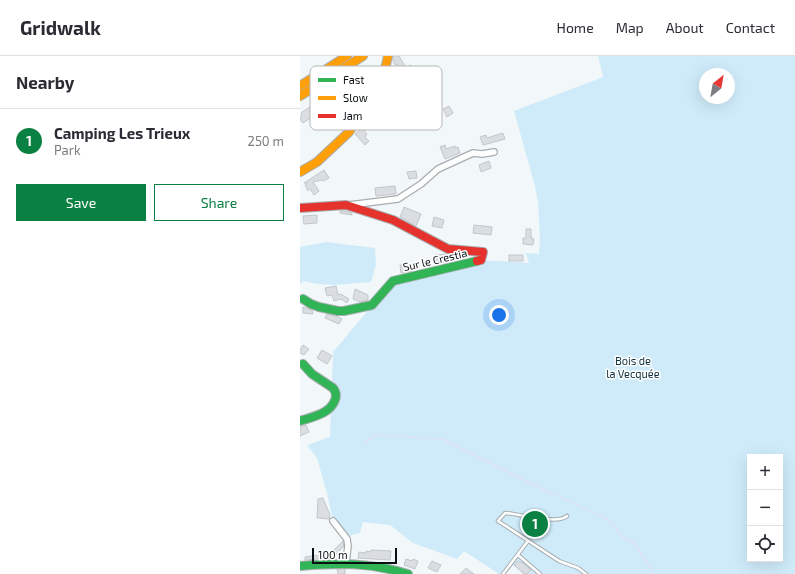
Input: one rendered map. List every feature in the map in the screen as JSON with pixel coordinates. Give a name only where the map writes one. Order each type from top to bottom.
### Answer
[{"type":"street","points":[[331,66],[347,56]]},
{"type":"street","points":[[347,66],[363,56]]},
{"type":"street","points":[[386,66],[388,56]]},
{"type":"street","points":[[300,86],[310,80]]},
{"type":"street","points":[[300,96],[310,90]]},
{"type":"street","points":[[300,172],[316,162],[350,130]]},
{"type":"street","points":[[346,205],[398,199],[421,184],[438,169],[473,153],[482,154],[494,152]]},
{"type":"street","name":"Sur le Crestia","points":[[300,208],[346,205],[393,220],[448,249],[483,252],[481,260],[393,281],[372,305],[344,312],[318,307],[303,299]]},
{"type":"street","points":[[300,421],[329,409],[334,403],[336,397],[336,391],[311,374],[303,364]]},
{"type":"street","points":[[333,521],[347,539],[348,546],[346,563]]},
{"type":"street","points":[[300,566],[346,563],[367,564],[383,570],[408,574]]},
{"type":"lane","points":[[567,516],[564,519],[548,520],[505,513],[498,521],[559,561],[578,568],[586,574]]},
{"type":"lane","points":[[503,574],[528,541]]},
{"type":"lane","points":[[518,555],[540,574]]},
{"type":"green space","name":"Bois de la Vecquée","points":[[598,56],[795,56],[795,574],[523,574],[513,565],[506,574],[499,574],[464,551],[457,559],[413,543],[390,525],[363,522],[360,533],[345,537],[333,521],[317,458],[307,445],[330,437],[333,352],[393,281],[481,260],[529,263],[526,253],[539,254],[540,238],[538,203],[535,186],[514,111],[603,77]]},
{"type":"green space","points":[[326,242],[375,248],[376,265],[371,282],[335,285],[304,281],[300,284],[300,247]]},
{"type":"building","points":[[399,56],[405,66],[395,65],[393,57]]},
{"type":"building","points":[[449,106],[453,113],[447,117],[443,109]]},
{"type":"building","points":[[310,107],[310,118],[303,123],[300,119],[302,115],[301,113]]},
{"type":"building","points":[[360,130],[364,130],[367,134],[365,137],[369,141],[365,145],[355,134]]},
{"type":"building","points":[[503,133],[505,139],[483,145],[480,137],[486,135],[487,138]]},
{"type":"building","points":[[445,145],[446,149],[455,146],[455,148],[458,147],[460,153],[445,159],[440,147]]},
{"type":"building","points":[[489,161],[491,168],[481,172],[479,165]]},
{"type":"building","points":[[324,170],[329,178],[323,181],[313,182],[319,191],[314,195],[310,189],[308,191],[305,185],[307,183],[304,183]]},
{"type":"building","points":[[416,171],[417,178],[409,179],[407,172]]},
{"type":"building","points":[[395,186],[396,194],[376,196],[375,188]]},
{"type":"building","points":[[404,207],[421,214],[416,226],[400,217]]},
{"type":"building","points":[[340,211],[352,213],[352,215],[340,213]]},
{"type":"building","points":[[317,215],[317,223],[304,224],[303,216]]},
{"type":"building","points":[[434,217],[444,220],[442,228],[432,226]]},
{"type":"building","points":[[474,225],[492,227],[491,235],[473,233]]},
{"type":"building","points":[[526,229],[531,229],[531,237],[534,239],[533,245],[523,244],[523,238],[526,238]]},
{"type":"building","points":[[447,254],[448,262],[437,263],[435,255]]},
{"type":"building","points":[[509,255],[523,255],[523,261],[509,261]]},
{"type":"building","points":[[411,264],[412,271],[401,273],[400,265]]},
{"type":"building","points":[[336,286],[338,295],[341,294],[349,299],[347,303],[341,299],[334,301],[332,295],[327,296],[325,288]]},
{"type":"building","points":[[355,289],[368,295],[368,300],[360,302],[353,299]]},
{"type":"building","points":[[303,307],[312,310],[313,314],[303,313]]},
{"type":"building","points":[[327,314],[342,319],[339,324],[325,318]]},
{"type":"building","points":[[303,345],[309,349],[304,355],[300,353]]},
{"type":"building","points":[[322,350],[332,356],[327,364],[317,358]]},
{"type":"building","points":[[306,425],[309,432],[300,436],[300,427]]},
{"type":"building","points":[[323,498],[330,515],[329,519],[317,518],[318,499]]},
{"type":"building","points":[[343,541],[344,546],[333,558],[329,555]]},
{"type":"building","points":[[371,550],[391,551],[390,560],[358,558],[359,552],[366,553],[366,551],[371,552]]},
{"type":"building","points":[[328,554],[329,558],[305,560],[305,557]]},
{"type":"building","points":[[406,559],[418,561],[415,569],[404,565]]},
{"type":"building","points":[[432,561],[441,565],[437,572],[428,568]]},
{"type":"building","points":[[518,561],[521,563],[522,562],[531,570],[527,574],[514,565]]},
{"type":"building","points":[[466,568],[474,574],[460,574]]},
{"type":"building","points":[[337,569],[345,569],[345,574],[338,574]]},
{"type":"waterway","points":[[365,442],[376,435],[443,439],[524,480],[609,520],[623,537],[635,544],[654,574]]},
{"type":"traffic: fast","points":[[303,299],[319,307],[338,311],[372,305],[393,281],[477,261]]},
{"type":"traffic: fast","points":[[300,421],[325,412],[333,405],[336,395],[333,388],[312,374],[303,364]]},
{"type":"traffic: fast","points":[[300,566],[354,564],[380,567],[408,574]]},
{"type":"traffic: slow","points":[[331,66],[347,56]]},
{"type":"traffic: slow","points":[[347,66],[363,56]]},
{"type":"traffic: slow","points":[[386,66],[388,56]]},
{"type":"traffic: slow","points":[[300,86],[310,80]]},
{"type":"traffic: slow","points":[[300,96],[310,90]]},
{"type":"traffic: slow","points":[[300,172],[317,162],[350,130]]},
{"type":"traffic: jam","points":[[300,208],[346,205],[393,220],[448,249],[483,252],[481,260],[477,261]]},
{"type":"place","name":"Camping Les Trieux","points":[[535,524]]}]
